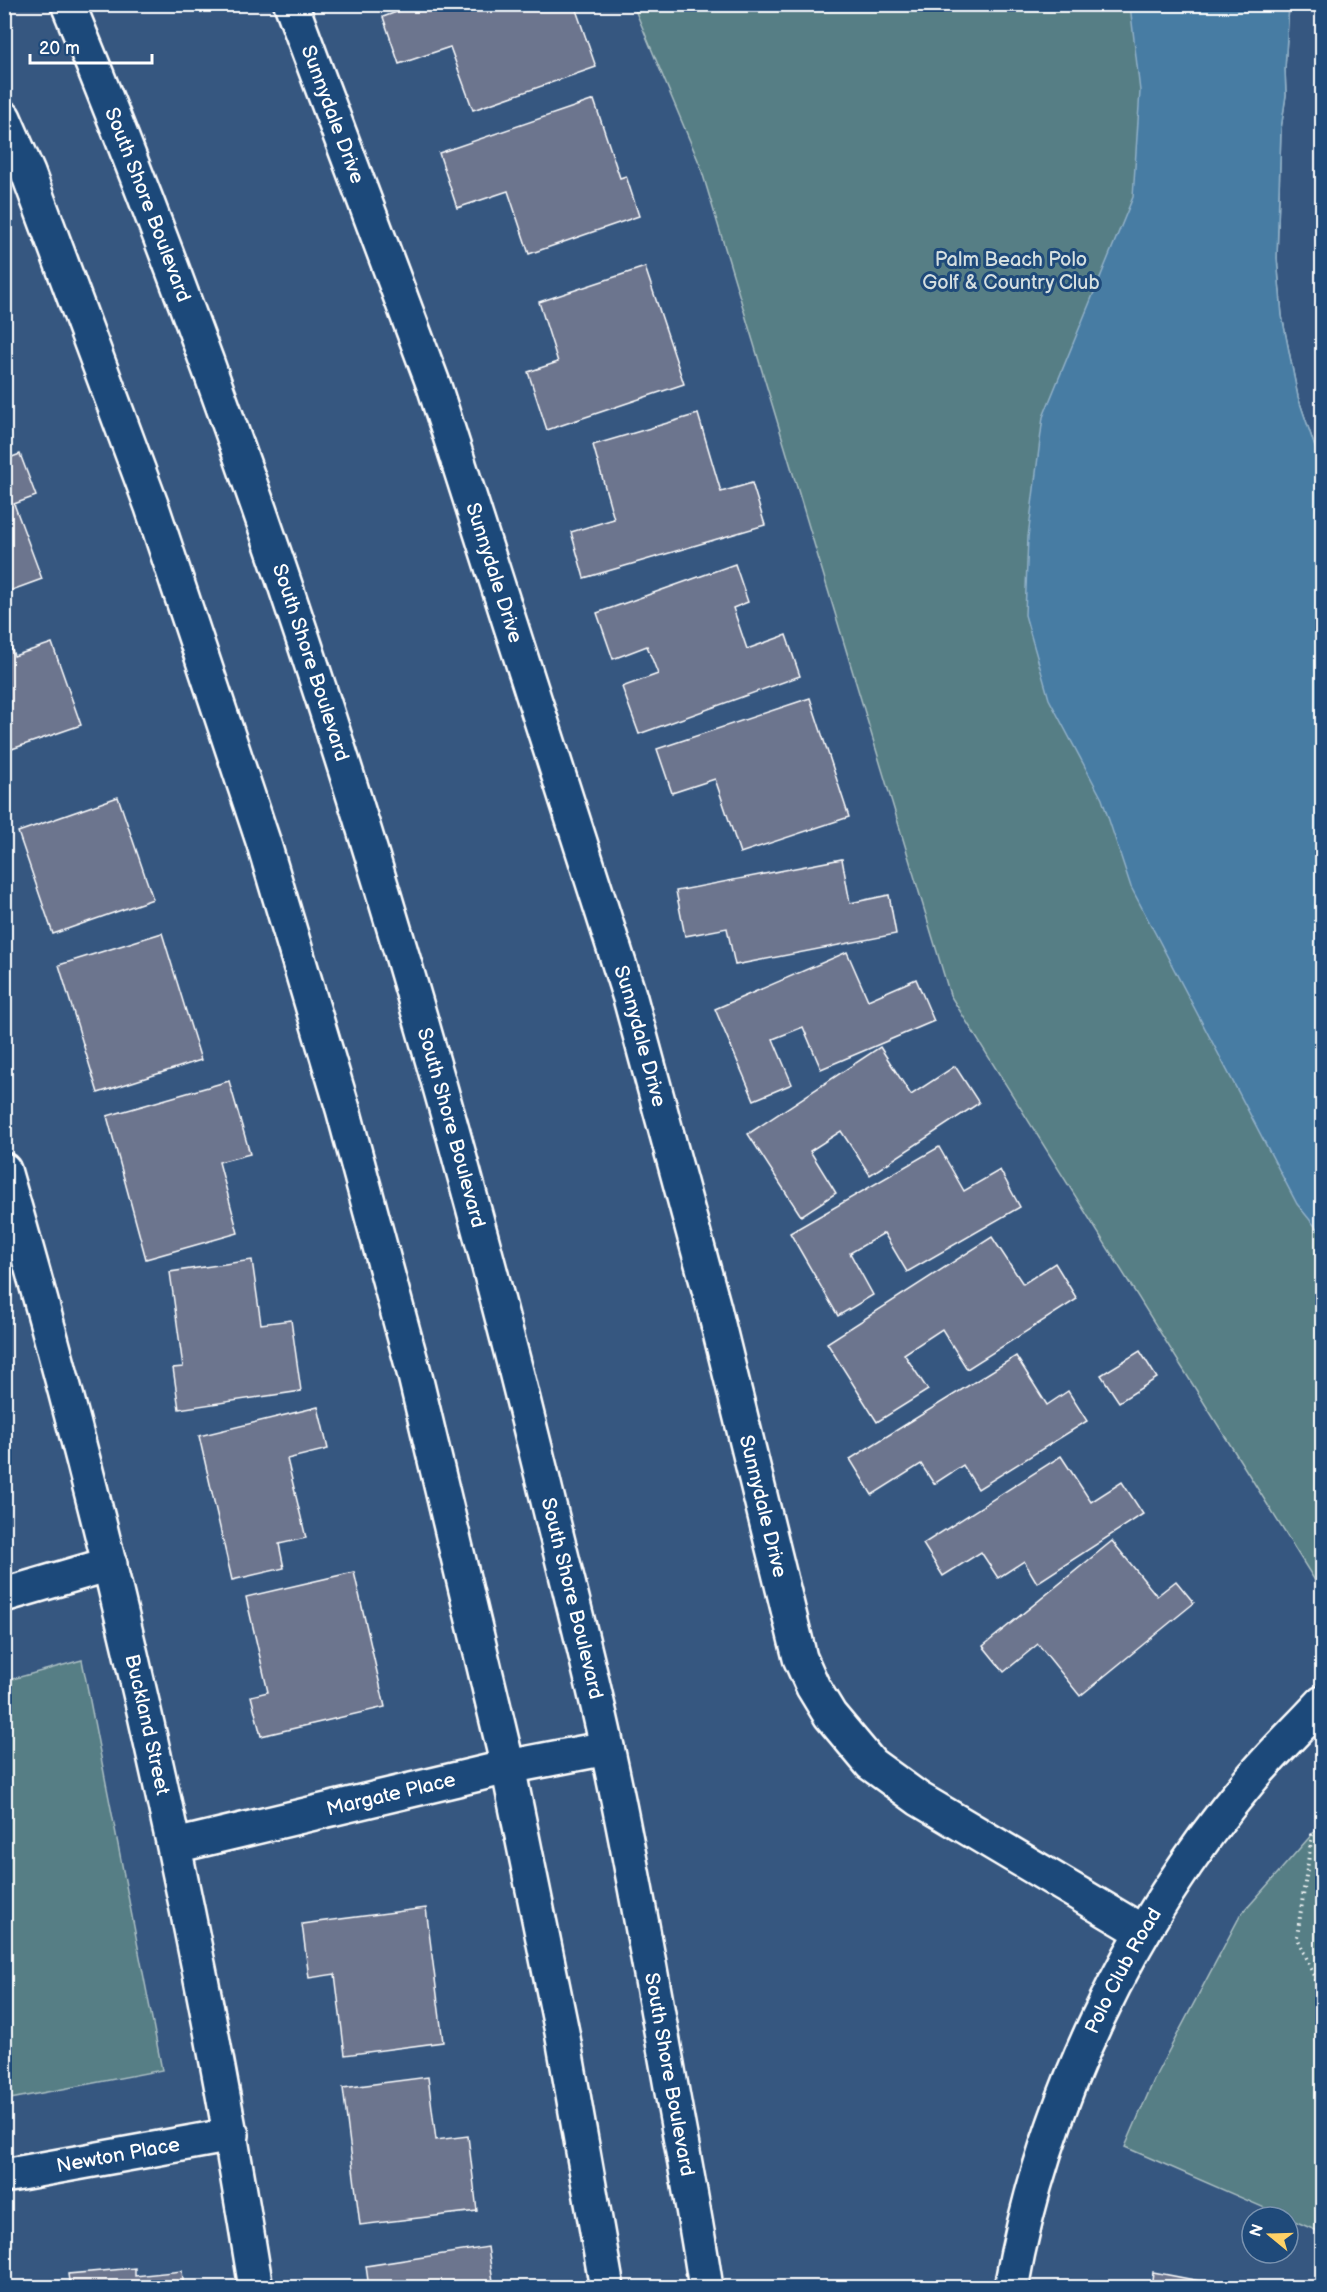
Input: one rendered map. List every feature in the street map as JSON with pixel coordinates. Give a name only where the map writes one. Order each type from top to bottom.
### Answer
[{"type":"street","name":"South Shore Boulevard","points":[[68,4],[120,129],[244,464],[356,803],[435,1070],[508,1338],[608,1748],[706,2288]]},
{"type":"street","name":"Sunnydale Drive","points":[[291,4],[434,386],[630,998],[714,1308],[800,1658],[813,1687],[830,1715],[871,1764],[919,1799],[1143,1932]]},
{"type":"street","points":[[4,118],[28,173],[152,507],[264,844],[343,1109],[415,1376],[508,1767],[562,2032],[607,2288]]},
{"type":"street","name":"Buckland Street","points":[[4,1170],[110,1564],[175,1845],[232,2135],[256,2288]]},
{"type":"street","points":[[4,1595],[110,1564]]},
{"type":"street","name":"Polo Club Road","points":[[1011,2288],[1018,2245],[1050,2135],[1093,2027],[1143,1932],[1204,1839],[1251,1779],[1323,1703]]},
{"type":"street","name":"Margate Place","points":[[175,1845],[508,1767],[608,1748]]},
{"type":"street","name":"Newton Place","points":[[4,2176],[232,2135]]},
{"type":"path","points":[[1323,1827],[1312,1835],[1298,1937],[1323,1994]]},
{"type":"green space","name":"Palm Beach Polo Golf & Country Club","points":[[633,5],[1289,5],[1285,69],[1286,95],[1281,129],[1277,258],[1282,316],[1298,397],[1322,468],[1322,1592],[950,995],[700,165]]},
{"type":"green space","points":[[82,1660],[162,2070],[5,2100],[5,1681]]},
{"type":"green space","points":[[1322,1823],[1322,2233],[1300,2223],[1300,2205],[1258,2205],[1125,2147],[1157,2073],[1240,1916]]},
{"type":"water","points":[[1130,5],[1289,5],[1285,69],[1286,95],[1281,129],[1277,258],[1282,316],[1298,397],[1322,468],[1322,1235],[1297,1204],[1131,887],[1102,799],[1049,699],[1025,615],[1028,537],[1043,417],[1133,197],[1140,91]]},
{"type":"building","points":[[418,4],[574,4],[596,67],[473,110],[450,47],[399,64],[383,17]]},
{"type":"building","points":[[594,100],[620,178],[626,176],[639,216],[529,254],[508,191],[457,208],[439,153]]},
{"type":"building","points":[[645,267],[684,384],[547,430],[528,372],[558,362],[539,302]]},
{"type":"building","points":[[698,414],[721,492],[752,483],[765,525],[584,578],[571,532],[614,519],[593,445]]},
{"type":"building","points":[[20,454],[36,496],[14,504],[42,579],[4,593],[4,460]]},
{"type":"building","points":[[735,564],[748,602],[733,608],[747,649],[786,635],[800,676],[639,734],[622,687],[658,674],[647,646],[613,659],[597,613]]},
{"type":"building","points":[[7,635],[14,656],[52,643],[81,725],[9,750],[4,736],[4,636]]},
{"type":"building","points":[[810,698],[849,817],[740,853],[715,779],[672,793],[657,749]]},
{"type":"building","points":[[118,797],[153,899],[53,934],[18,832]]},
{"type":"building","points":[[842,859],[850,903],[889,895],[896,934],[735,965],[727,928],[685,936],[676,891]]},
{"type":"building","points":[[162,933],[201,1060],[98,1093],[59,965]]},
{"type":"building","points":[[847,952],[868,1000],[916,979],[934,1021],[821,1069],[803,1027],[773,1039],[792,1084],[754,1100],[715,1009]]},
{"type":"building","points":[[880,1047],[911,1095],[955,1066],[979,1103],[870,1175],[841,1131],[810,1151],[836,1193],[801,1216],[748,1134]]},
{"type":"building","points":[[229,1081],[250,1154],[219,1162],[238,1233],[146,1259],[107,1116]]},
{"type":"building","points":[[939,1147],[964,1191],[1000,1170],[1020,1207],[907,1272],[884,1233],[850,1253],[873,1295],[838,1316],[790,1233]]},
{"type":"building","points":[[992,1237],[1023,1284],[1055,1263],[1077,1299],[967,1369],[942,1329],[904,1354],[928,1390],[877,1422],[827,1343]]},
{"type":"building","points":[[252,1260],[261,1324],[291,1320],[301,1391],[179,1409],[173,1368],[183,1367],[170,1272]]},
{"type":"building","points":[[1140,1351],[1157,1378],[1119,1402],[1101,1375]]},
{"type":"building","points":[[1016,1356],[1047,1405],[1068,1391],[1087,1421],[978,1489],[963,1465],[934,1484],[921,1464],[872,1495],[850,1459]]},
{"type":"building","points":[[318,1407],[328,1449],[287,1459],[306,1538],[279,1544],[284,1568],[232,1580],[199,1436]]},
{"type":"building","points":[[1061,1456],[1091,1502],[1122,1482],[1143,1514],[1037,1583],[1024,1561],[998,1578],[981,1552],[943,1576],[923,1544]]},
{"type":"building","points":[[1112,1541],[1157,1596],[1176,1581],[1194,1603],[1080,1696],[1038,1644],[1004,1672],[983,1646]]},
{"type":"building","points":[[354,1572],[385,1707],[261,1736],[251,1696],[268,1692],[246,1597]]},
{"type":"building","points":[[426,1908],[443,2042],[345,2055],[335,1974],[309,1978],[302,1924]]},
{"type":"building","points":[[428,2077],[436,2140],[468,2136],[477,2211],[360,2225],[343,2088]]},
{"type":"building","points":[[488,2247],[494,2288],[369,2288],[366,2266]]},
{"type":"building","points":[[135,2268],[135,2276],[182,2271],[184,2288],[70,2288],[68,2274]]},
{"type":"building","points":[[1153,2272],[1231,2287],[1151,2288]]}]
